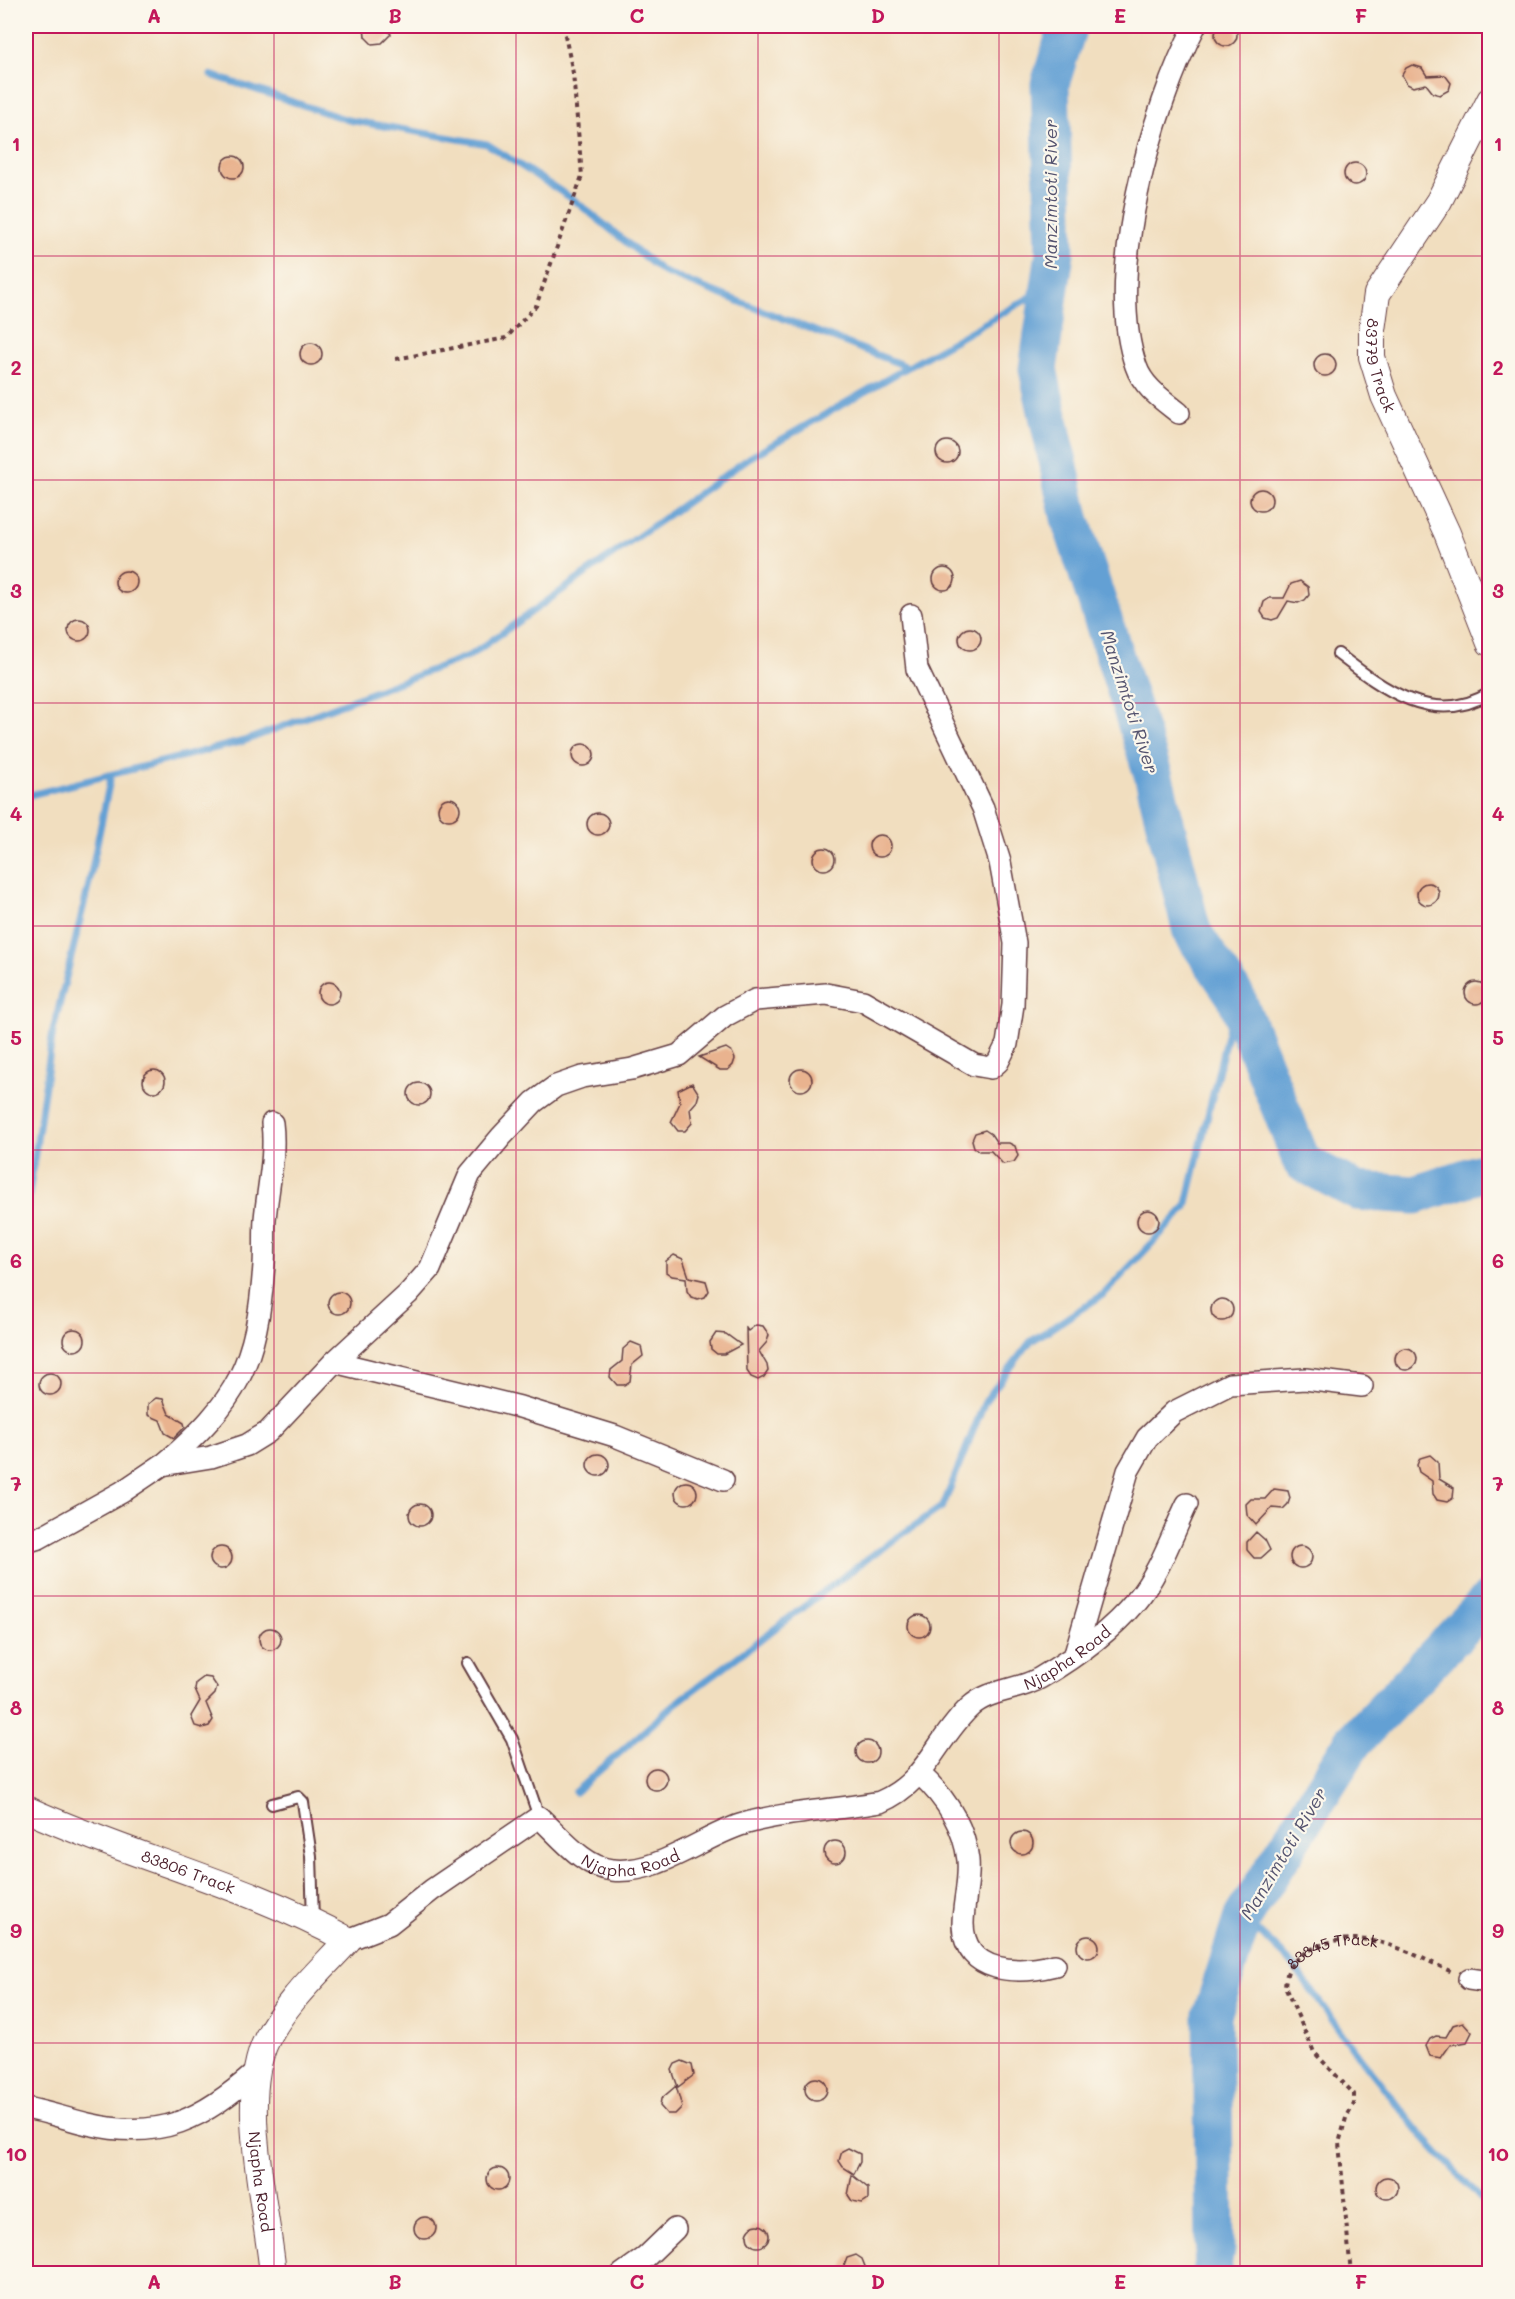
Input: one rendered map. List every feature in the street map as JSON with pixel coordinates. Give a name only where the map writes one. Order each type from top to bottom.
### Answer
[{"type":"street","points":[[1179,413],[1151,391],[1136,368],[1127,322],[1126,268],[1137,200],[1154,128],[1184,48],[1195,26]]},
{"type":"street","name":"83779 Track","points":[[1490,100],[1439,201],[1377,294],[1372,330],[1372,357],[1384,396],[1447,533],[1490,643]]},
{"type":"street","points":[[162,1465],[211,1457],[247,1444],[268,1431],[334,1362],[408,1294],[430,1269],[470,1174],[534,1102],[556,1086],[582,1077],[663,1062],[679,1055],[725,1016],[755,1000],[826,994],[863,1001],[974,1065],[991,1068],[998,1062],[1007,1044],[1015,943],[1000,862],[983,808],[917,669],[911,615]]},
{"type":"street","points":[[26,1542],[39,1538],[122,1492],[162,1465],[203,1431],[223,1406],[244,1373],[253,1344],[264,1264],[265,1220],[275,1142],[272,1123]]},
{"type":"street","points":[[334,1362],[444,1388],[615,1436],[723,1480]]},
{"type":"street","points":[[1075,1654],[1128,1471],[1147,1438],[1174,1412],[1230,1384],[1305,1379],[1362,1386]]},
{"type":"street","name":"Njapha Road","points":[[273,2274],[260,2183],[253,2087],[256,2072],[267,2038],[287,2008],[348,1940],[389,1924],[432,1890],[539,1817],[592,1862],[611,1870],[623,1870],[654,1863],[742,1825],[880,1802],[898,1794],[920,1774],[969,1708],[983,1697],[1037,1680],[1075,1654],[1138,1600],[1187,1504]]},
{"type":"street","points":[[920,1774],[942,1797],[954,1816],[962,1837],[968,1860],[963,1923],[967,1946],[972,1954],[982,1961],[1005,1970],[1027,1972],[1055,1965]]},
{"type":"street","name":"83806 Track","points":[[26,1809],[313,1921],[348,1940]]},
{"type":"street","points":[[26,2108],[110,2127],[154,2128],[196,2116],[231,2093],[256,2072]]},
{"type":"street","points":[[622,2274],[646,2257],[675,2229]]},
{"type":"lane","points":[[1338,654],[1375,683],[1405,700],[1428,705],[1454,706],[1490,693]]},
{"type":"lane","points":[[468,1663],[512,1739],[539,1817]]},
{"type":"lane","points":[[272,1804],[291,1797],[298,1797],[303,1802],[311,1856],[313,1921]]},
{"type":"path","points":[[396,359],[506,338],[536,306],[582,176],[573,73],[563,26]]},
{"type":"path","name":"83845 Track","points":[[1351,2274],[1339,2143],[1346,2118],[1354,2104],[1354,2094],[1314,2052],[1285,1987],[1291,1962],[1326,1941],[1372,1939],[1479,1981]]},
{"type":"building","points":[[1226,24],[1234,27],[1237,35],[1234,43],[1226,46],[1218,43],[1215,35],[1218,27]]},
{"type":"building","points":[[364,26],[382,26],[391,34],[382,43],[372,44],[365,37]]},
{"type":"building","points":[[1412,65],[1422,68],[1427,76],[1445,75],[1451,83],[1449,90],[1440,95],[1433,93],[1426,84],[1413,87],[1407,84],[1402,75],[1406,68]]},
{"type":"building","points":[[233,156],[241,159],[244,167],[241,175],[233,178],[225,175],[222,167],[225,159]]},
{"type":"building","points":[[1355,163],[1363,166],[1366,174],[1363,182],[1355,185],[1347,182],[1344,174],[1347,166]]},
{"type":"building","points":[[311,343],[319,346],[322,354],[319,362],[311,365],[303,362],[300,354],[303,346]]},
{"type":"building","points":[[1325,354],[1333,357],[1336,365],[1333,373],[1325,376],[1317,373],[1314,365],[1317,357]]},
{"type":"building","points":[[947,441],[955,444],[958,452],[955,460],[947,463],[939,460],[936,452],[939,444]]},
{"type":"building","points":[[1261,489],[1269,492],[1272,500],[1269,508],[1261,511],[1253,508],[1250,500],[1253,492]]},
{"type":"building","points":[[944,568],[952,571],[955,579],[952,587],[944,590],[936,587],[933,579],[936,571]]},
{"type":"building","points":[[126,571],[134,574],[137,582],[134,590],[126,593],[118,590],[115,582],[118,574]]},
{"type":"building","points":[[1300,581],[1308,587],[1309,595],[1305,600],[1298,603],[1288,601],[1278,618],[1272,620],[1265,618],[1261,612],[1264,602],[1270,598],[1284,598],[1291,584]]},
{"type":"building","points":[[79,619],[87,622],[90,630],[87,638],[79,641],[71,638],[68,630],[71,622]]},
{"type":"building","points":[[970,628],[978,631],[981,639],[978,647],[970,650],[962,647],[959,639],[962,631]]},
{"type":"building","points":[[583,744],[591,747],[594,755],[591,763],[583,766],[575,763],[572,755],[575,747]]},
{"type":"building","points":[[449,798],[457,801],[460,809],[457,817],[449,820],[441,817],[438,809],[441,801]]},
{"type":"building","points":[[598,813],[606,816],[609,824],[606,832],[598,835],[590,832],[587,824],[590,816]]},
{"type":"building","points":[[880,835],[888,838],[891,846],[888,854],[880,857],[872,854],[869,846],[872,838]]},
{"type":"building","points":[[824,848],[832,851],[835,859],[832,867],[824,870],[816,867],[813,859],[816,851]]},
{"type":"building","points":[[1428,883],[1436,886],[1439,894],[1436,902],[1428,905],[1420,902],[1417,894],[1420,886]]},
{"type":"building","points":[[329,982],[337,985],[340,993],[337,1001],[329,1004],[321,1001],[318,993],[321,985]]},
{"type":"building","points":[[1476,982],[1484,985],[1487,993],[1484,1001],[1476,1004],[1468,1001],[1465,993],[1468,985]]},
{"type":"building","points":[[726,1048],[732,1052],[735,1059],[728,1070],[720,1070],[699,1057]]},
{"type":"building","points":[[801,1069],[809,1072],[812,1080],[809,1088],[801,1091],[793,1088],[790,1080],[793,1072]]},
{"type":"building","points":[[154,1070],[162,1073],[165,1081],[162,1089],[154,1092],[146,1089],[143,1081],[146,1073]]},
{"type":"building","points":[[419,1083],[427,1086],[430,1094],[427,1102],[419,1105],[411,1102],[408,1094],[411,1086]]},
{"type":"building","points":[[692,1083],[699,1094],[697,1101],[690,1109],[692,1123],[685,1131],[678,1131],[671,1122],[680,1103],[678,1090]]},
{"type":"building","points":[[985,1130],[997,1143],[1009,1143],[1015,1146],[1018,1156],[1014,1162],[1003,1164],[991,1151],[979,1151],[974,1147],[972,1140],[975,1133]]},
{"type":"building","points":[[1148,1210],[1156,1213],[1159,1221],[1156,1229],[1148,1232],[1140,1229],[1137,1221],[1140,1213]]},
{"type":"building","points":[[674,1255],[683,1259],[689,1277],[706,1281],[709,1291],[705,1297],[698,1299],[691,1297],[687,1291],[686,1278],[672,1276],[666,1272],[666,1261]]},
{"type":"building","points":[[339,1292],[347,1295],[350,1303],[347,1311],[339,1314],[331,1311],[328,1303],[331,1295]]},
{"type":"building","points":[[1222,1299],[1230,1302],[1233,1310],[1230,1318],[1222,1321],[1214,1318],[1211,1310],[1214,1302]]},
{"type":"building","points":[[756,1325],[763,1326],[769,1335],[767,1342],[759,1351],[768,1371],[758,1380],[751,1377],[747,1371],[746,1328],[748,1331]]},
{"type":"building","points":[[74,1329],[82,1332],[85,1340],[82,1348],[74,1351],[66,1348],[63,1340],[66,1332]]},
{"type":"building","points":[[716,1333],[726,1334],[741,1345],[724,1354],[717,1354],[711,1349],[710,1342]]},
{"type":"building","points":[[631,1342],[641,1346],[643,1356],[632,1365],[630,1381],[624,1385],[617,1385],[610,1377],[611,1370],[622,1361],[623,1349]]},
{"type":"building","points":[[1406,1348],[1414,1351],[1417,1359],[1414,1367],[1406,1370],[1398,1367],[1395,1359],[1398,1351]]},
{"type":"building","points":[[50,1373],[58,1376],[61,1384],[58,1392],[50,1395],[42,1392],[39,1384],[42,1376]]},
{"type":"building","points":[[156,1398],[163,1399],[169,1414],[184,1423],[185,1427],[174,1438],[165,1433],[160,1420],[148,1415],[148,1404]]},
{"type":"building","points":[[598,1454],[606,1457],[609,1465],[606,1473],[598,1476],[590,1473],[587,1465],[590,1457]]},
{"type":"building","points":[[1430,1455],[1438,1462],[1439,1479],[1454,1488],[1453,1498],[1447,1502],[1437,1500],[1433,1494],[1432,1481],[1419,1472],[1417,1465],[1420,1458]]},
{"type":"building","points":[[686,1482],[694,1485],[697,1493],[694,1501],[686,1504],[678,1501],[675,1493],[678,1485]]},
{"type":"building","points":[[1274,1489],[1288,1491],[1290,1498],[1288,1504],[1283,1509],[1272,1508],[1256,1525],[1247,1515],[1246,1504],[1251,1499],[1265,1499]]},
{"type":"building","points":[[420,1504],[428,1507],[431,1515],[428,1523],[420,1526],[412,1523],[409,1515],[412,1507]]},
{"type":"building","points":[[1256,1532],[1265,1540],[1270,1550],[1261,1558],[1254,1558],[1247,1550],[1247,1542]]},
{"type":"building","points":[[1301,1546],[1309,1549],[1312,1557],[1309,1565],[1301,1568],[1293,1565],[1290,1557],[1293,1549]]},
{"type":"building","points":[[221,1547],[229,1550],[232,1558],[229,1566],[221,1569],[213,1566],[210,1558],[213,1550]]},
{"type":"building","points":[[919,1615],[927,1618],[930,1626],[927,1634],[919,1637],[911,1634],[908,1626],[911,1618]]},
{"type":"building","points":[[270,1628],[278,1631],[281,1639],[278,1647],[270,1650],[262,1647],[259,1639],[262,1631]]},
{"type":"building","points":[[204,1677],[211,1678],[217,1687],[215,1694],[206,1703],[213,1720],[209,1726],[202,1728],[195,1726],[191,1716],[200,1701],[195,1690],[196,1683]]},
{"type":"building","points":[[867,1741],[875,1744],[878,1752],[875,1760],[867,1763],[859,1760],[856,1752],[859,1744]]},
{"type":"building","points":[[656,1768],[664,1771],[667,1779],[664,1787],[656,1790],[648,1787],[645,1779],[648,1771]]},
{"type":"building","points":[[1022,1832],[1030,1835],[1033,1843],[1030,1851],[1022,1854],[1014,1851],[1011,1843],[1014,1835]]},
{"type":"building","points":[[835,1841],[843,1844],[846,1852],[843,1860],[835,1863],[827,1860],[824,1852],[827,1844]]},
{"type":"building","points":[[1088,1936],[1096,1939],[1099,1947],[1096,1955],[1088,1958],[1080,1955],[1077,1947],[1080,1939]]},
{"type":"building","points":[[1463,2022],[1472,2032],[1467,2042],[1450,2045],[1441,2058],[1430,2056],[1426,2046],[1430,2039],[1436,2036],[1446,2037],[1453,2025]]},
{"type":"building","points":[[682,2061],[692,2065],[694,2075],[678,2087],[672,2070],[675,2064]]},
{"type":"building","points":[[816,2078],[824,2081],[827,2089],[824,2097],[816,2100],[808,2097],[805,2089],[808,2081]]},
{"type":"building","points":[[676,2086],[682,2107],[675,2114],[667,2114],[660,2106],[661,2099]]},
{"type":"building","points":[[848,2148],[860,2154],[860,2162],[854,2174],[843,2167],[839,2161],[842,2151]]},
{"type":"building","points":[[498,2168],[506,2171],[509,2179],[506,2187],[498,2190],[490,2187],[487,2179],[490,2171]]},
{"type":"building","points":[[852,2175],[868,2188],[868,2199],[862,2203],[852,2201],[848,2195]]},
{"type":"building","points":[[1387,2177],[1395,2180],[1398,2188],[1395,2196],[1387,2199],[1379,2196],[1376,2188],[1379,2180]]},
{"type":"building","points":[[425,2217],[433,2220],[436,2228],[433,2236],[425,2239],[417,2236],[414,2228],[417,2220]]},
{"type":"building","points":[[758,2225],[766,2228],[769,2236],[766,2244],[758,2247],[750,2244],[747,2236],[750,2228]]},
{"type":"building","points":[[856,2255],[862,2259],[868,2274],[841,2274],[847,2258]]},
{"type":"waterway","name":"Manzimtoti River","points":[[1068,26],[1050,84],[1055,253],[1038,369],[1070,518],[1153,774],[1192,932],[1236,997],[1302,1162],[1357,1191],[1415,1195],[1490,1170]]},
{"type":"waterway","points":[[211,75],[348,120],[487,144],[574,200],[663,272],[908,367]]},
{"type":"waterway","points":[[26,796],[244,741],[471,655],[749,458],[1050,286]]},
{"type":"waterway","points":[[26,1215],[53,1031],[88,888],[111,775]]},
{"type":"waterway","points":[[575,1792],[675,1704],[875,1553],[943,1506],[985,1401],[1030,1342],[1104,1294],[1186,1207],[1236,997]]},
{"type":"waterway","name":"Manzimtoti River","points":[[1211,2274],[1215,2249],[1212,2015],[1243,1917],[1353,1742],[1490,1599]]},
{"type":"waterway","points":[[1243,1917],[1291,1962],[1351,2046],[1421,2134],[1490,2209]]}]
